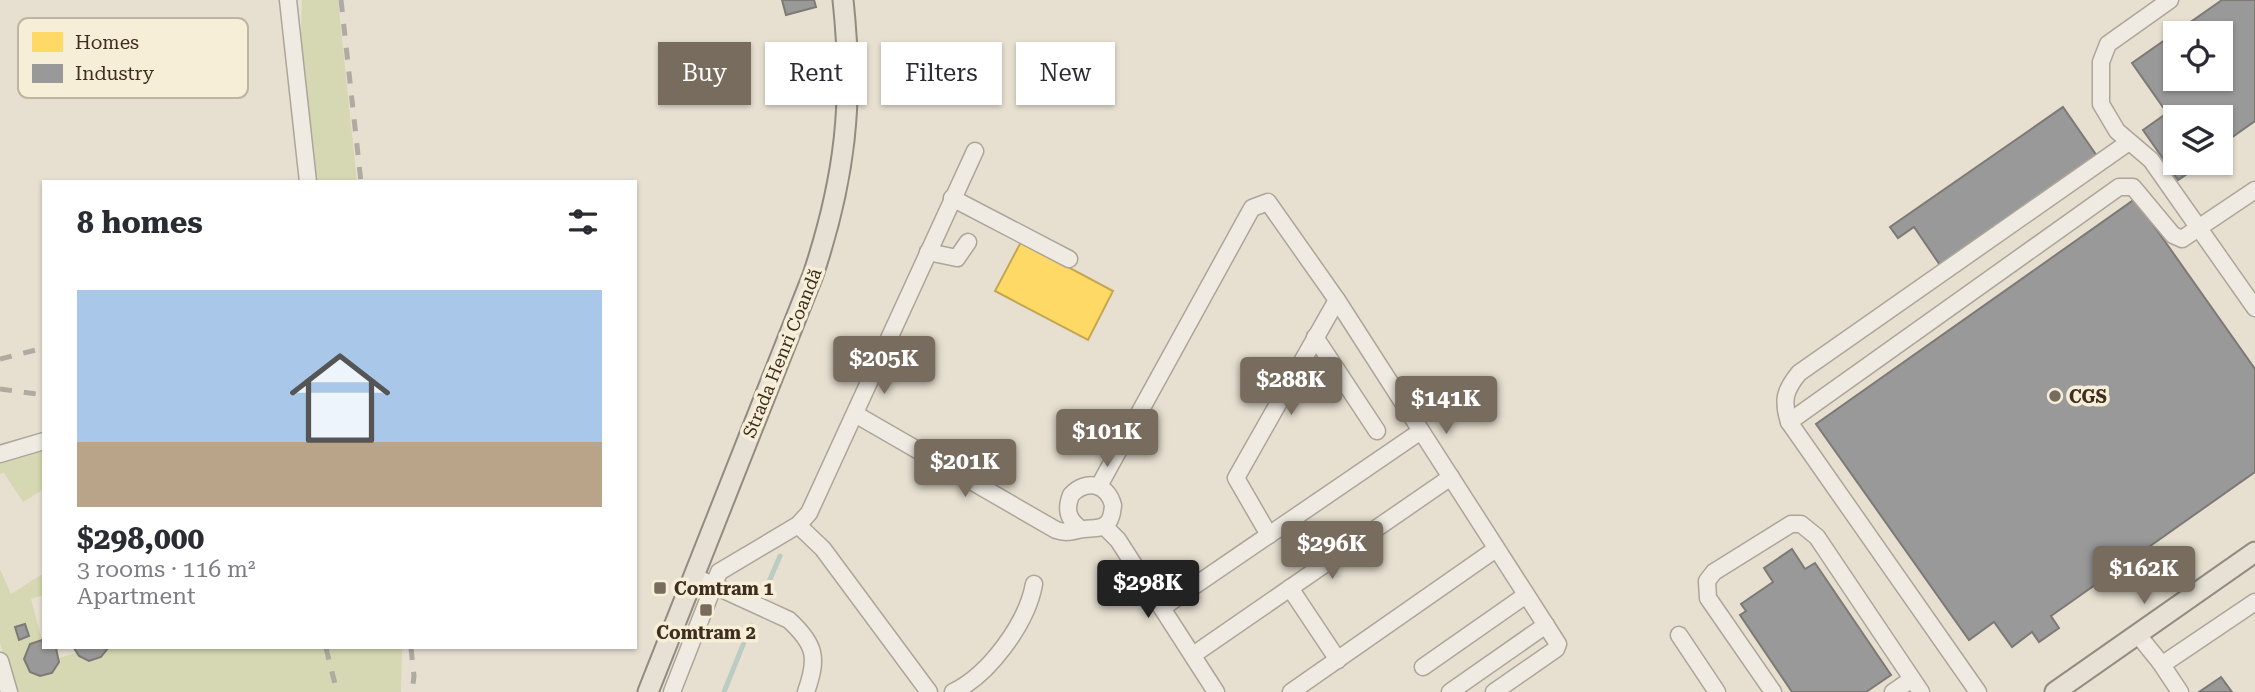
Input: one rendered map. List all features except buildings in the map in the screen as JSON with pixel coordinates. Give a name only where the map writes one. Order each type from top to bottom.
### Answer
[{"type":"main road","name":"Strada Henri Coandă","points":[[648,692],[813,275],[834,208],[842,170],[847,120],[848,81],[843,0]]},
{"type":"main road","points":[[2055,692],[2255,552]]},
{"type":"street","points":[[288,0],[308,180]]},
{"type":"street","points":[[2170,0],[2121,33],[2103,53],[2101,104],[2109,120],[2129,142],[2151,160],[2255,308]]},
{"type":"street","points":[[1978,692],[1789,422],[1783,405],[1787,388],[1799,373],[2129,142]]},
{"type":"street","points":[[672,692],[713,585],[726,566],[798,525],[818,498],[975,151]]},
{"type":"street","points":[[1789,422],[2119,187],[2133,187],[2173,235],[2182,239],[2255,190]]},
{"type":"street","points":[[953,198],[1069,259]]},
{"type":"street","points":[[1099,486],[1257,204],[1268,202],[1275,208],[1337,300],[1558,643],[1556,649],[1494,692]]},
{"type":"street","points":[[928,253],[957,258],[968,242]]},
{"type":"street","points":[[1269,535],[1236,478],[1337,300]]},
{"type":"street","points":[[1315,337],[1377,431]]},
{"type":"street","points":[[855,414],[1065,533],[1081,529],[1089,531],[1104,526],[1110,520],[1114,505],[1106,491],[1099,486],[1083,485],[1071,495],[1067,510],[1069,518],[1081,529]]},
{"type":"street","points":[[1162,608],[1421,431]]},
{"type":"street","points":[[0,454],[42,442]]},
{"type":"street","points":[[1193,655],[1451,477]]},
{"type":"street","points":[[1773,692],[1708,598],[1706,589],[1714,572],[1791,524],[1801,524],[1817,537],[1917,686],[1893,692]]},
{"type":"street","points":[[798,525],[824,549],[929,692]]},
{"type":"street","points":[[1104,526],[1118,540],[1216,692]]},
{"type":"street","points":[[1291,692],[1496,548]]},
{"type":"street","points":[[693,576],[789,620],[802,631],[814,654],[814,668],[806,692]]},
{"type":"street","points":[[953,692],[962,688],[996,656],[1020,626],[1034,584]]},
{"type":"street","points":[[1290,588],[1338,660]]},
{"type":"street","points":[[1423,667],[1526,595]]},
{"type":"street","points":[[2160,662],[2175,657],[2255,603]]},
{"type":"street","points":[[1450,692],[1546,625]]},
{"type":"street","points":[[1679,635],[1717,692]]},
{"type":"street","points":[[2138,635],[2160,662],[2176,691]]},
{"type":"street","points":[[0,662],[9,692]]},
{"type":"green space","points":[[302,0],[338,0],[357,180],[316,180],[301,33]]},
{"type":"green space","points":[[42,451],[42,490],[23,502],[4,473],[0,474],[0,463]]},
{"type":"green space","points":[[0,569],[11,594],[42,574],[42,596],[31,599],[42,640],[30,644],[24,659],[27,668],[34,674],[52,673],[59,658],[76,653],[83,659],[96,660],[107,649],[402,649],[401,692],[15,692],[0,643]]},
{"type":"waterway","points":[[768,584],[780,556]]},
{"type":"waterway","points":[[724,692],[751,625]]},
{"type":"railway","points":[[341,0],[361,180]]},
{"type":"railway","points":[[0,359],[42,348]]},
{"type":"railway","points":[[0,389],[42,395]]},
{"type":"railway","points":[[326,649],[337,692]]},
{"type":"railway","points":[[411,649],[414,676],[412,692]]},
{"type":"place","name":"CGS","points":[[2055,396]]},
{"type":"place","name":"Comtram 1","points":[[660,588]]},
{"type":"place","name":"Comtram 2","points":[[706,610]]}]
